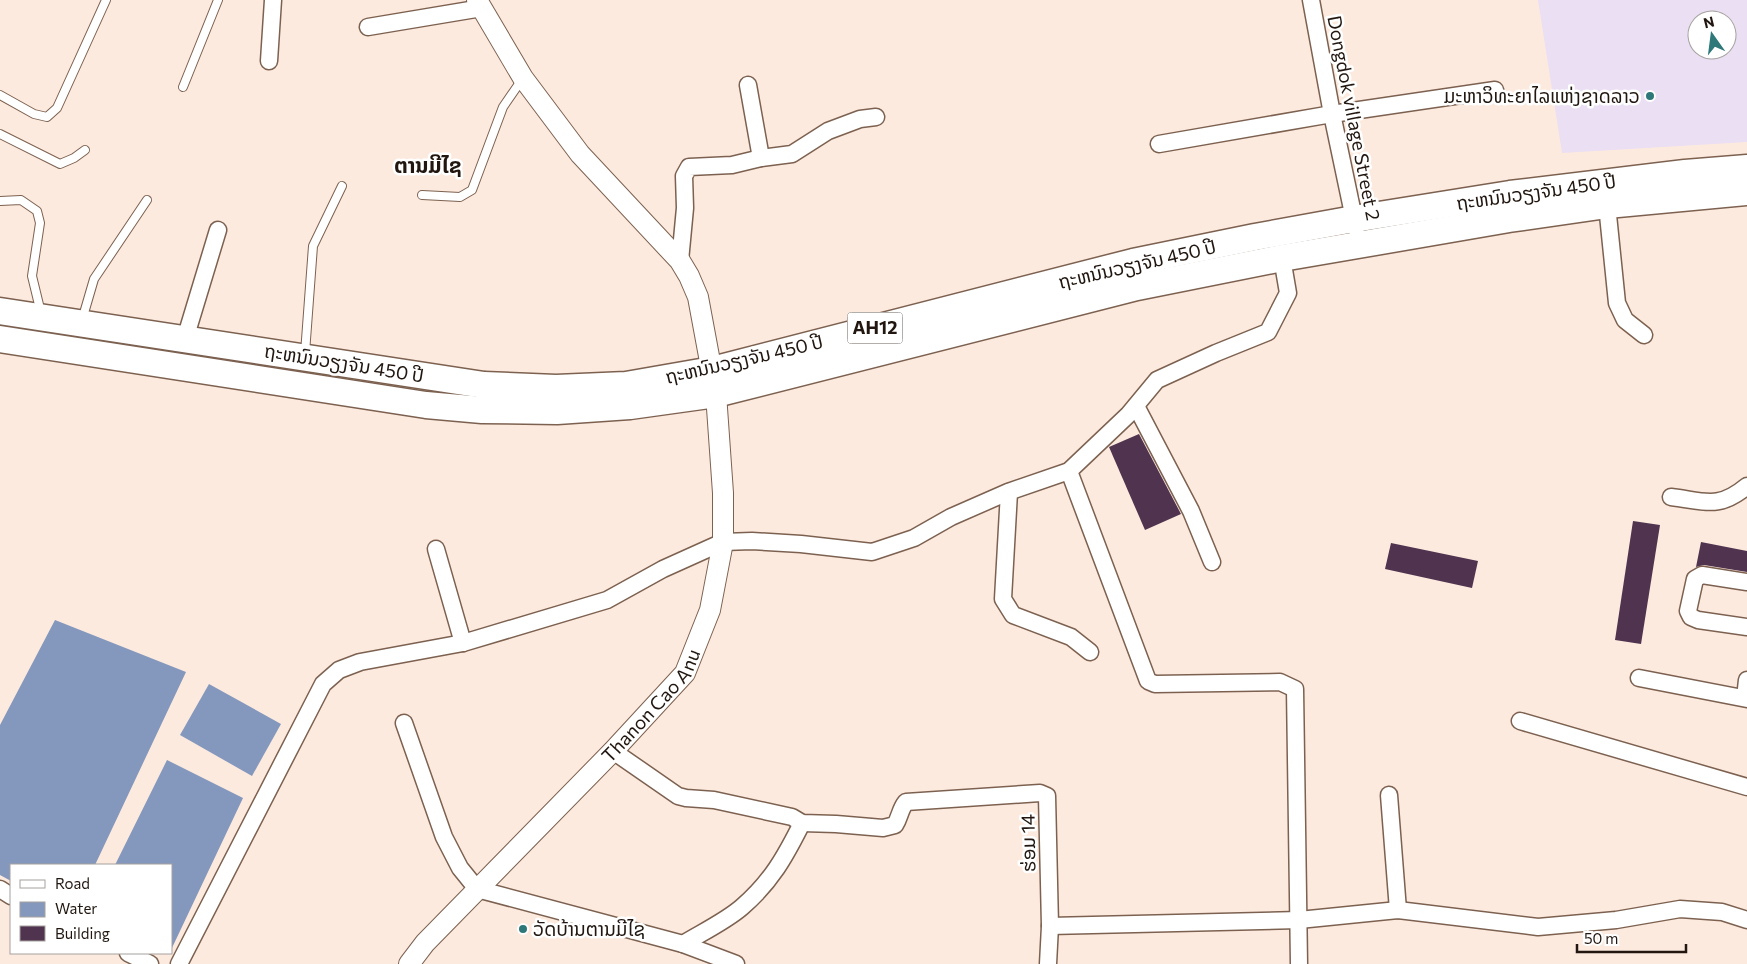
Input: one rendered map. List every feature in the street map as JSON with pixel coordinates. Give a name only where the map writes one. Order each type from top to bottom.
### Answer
[{"type":"highway","name":"ຖະຫນົນວຽງຈັນ 450 ປີ","points":[[0,339],[426,405],[557,411],[630,406],[1133,262],[1354,219],[1510,194],[1685,173],[1747,168]]},
{"type":"highway","name":"ຖະຫນົນວຽງຈັນ 450 ປີ","points":[[0,311],[484,385],[556,388],[714,382],[1137,287],[1282,258],[1509,219],[1607,205],[1747,192]]},
{"type":"street","points":[[269,61],[273,0]]},
{"type":"street","name":"Dongdok village Street 2","points":[[1311,0],[1359,244]]},
{"type":"street","points":[[368,27],[480,4]]},
{"type":"street","name":"Thanon Cao Anu","points":[[409,964],[425,943],[613,751],[685,673],[710,610],[723,542],[723,493],[714,382],[698,297],[689,276],[680,261],[580,154],[523,78],[480,4]]},
{"type":"street","points":[[748,85],[761,158]]},
{"type":"street","points":[[1159,144],[1332,114],[1495,90]]},
{"type":"street","points":[[680,261],[685,208],[684,176],[689,167],[732,165],[761,158],[792,154],[828,131],[860,119],[876,117]]},
{"type":"street","points":[[1607,205],[1617,302],[1625,320],[1644,335]]},
{"type":"street","points":[[185,339],[218,230]]},
{"type":"street","points":[[179,964],[323,684],[339,670],[360,662],[463,643],[606,600],[663,569],[723,542],[752,541],[801,544],[872,552],[914,538],[951,517],[1009,492],[1069,471],[1128,415],[1157,380],[1216,352],[1268,332],[1288,293],[1282,258]]},
{"type":"street","points":[[1136,406],[1191,510],[1212,562]]},
{"type":"street","points":[[1069,471],[1148,681],[1155,684],[1280,682],[1295,689],[1299,964]]},
{"type":"street","points":[[1671,497],[1716,503],[1735,496],[1747,486]]},
{"type":"street","points":[[1009,492],[1004,599],[1014,615],[1071,637],[1090,652]]},
{"type":"street","points":[[436,549],[463,643]]},
{"type":"street","points":[[1747,582],[1698,576],[1695,579],[1688,611],[1691,617],[1698,620],[1747,627]]},
{"type":"street","points":[[1640,678],[1746,699],[1747,680]]},
{"type":"street","points":[[1520,721],[1747,787]]},
{"type":"street","points":[[404,722],[444,837],[460,868],[478,889],[683,944],[736,964]]},
{"type":"street","points":[[613,751],[678,796],[714,800],[783,815],[797,819],[802,823],[783,861],[765,885],[741,909],[683,944]]},
{"type":"street","name":"ຮ່ອມ 14","points":[[802,823],[883,828],[895,825],[901,816],[902,807],[906,802],[1040,793],[1048,796],[1050,926],[1048,964]]},
{"type":"street","points":[[1389,795],[1398,910]]},
{"type":"street","points":[[1050,926],[1299,920],[1398,910],[1538,927],[1616,920],[1680,909],[1722,912],[1747,920]]},
{"type":"street","points":[[130,954],[150,964]]},
{"type":"lane","points":[[0,95],[34,114],[47,117],[56,108],[106,0]]},
{"type":"lane","points":[[183,87],[218,0]]},
{"type":"lane","points":[[422,195],[460,197],[472,190],[503,107],[523,78]]},
{"type":"lane","points":[[0,134],[60,164],[74,158],[84,150]]},
{"type":"lane","points":[[305,357],[313,246],[342,186]]},
{"type":"lane","points":[[0,201],[22,200],[37,210],[40,223],[32,276],[42,318]]},
{"type":"lane","points":[[81,324],[94,279],[147,200]]},
{"type":"shaded area","name":"ມະຫາວິທະຍາໄລແຫ່ງຊາດລາວ","points":[[1538,0],[1747,0],[1747,142],[1562,153]]},
{"type":"water","points":[[55,620],[186,672],[95,864],[10,864],[10,880],[0,875],[0,725]]},
{"type":"water","points":[[209,684],[281,724],[252,776],[180,735]]},
{"type":"water","points":[[167,760],[243,798],[172,948],[172,864],[115,864]]},
{"type":"building","points":[[1139,434],[1181,514],[1145,530],[1109,447]]},
{"type":"building","points":[[1633,521],[1660,525],[1641,644],[1615,640]]},
{"type":"building","points":[[1701,542],[1747,551],[1747,572],[1704,565],[1696,567]]},
{"type":"building","points":[[1391,543],[1478,561],[1472,588],[1385,569]]},
{"type":"place","name":"ມະຫາວິທະຍາໄລແຫ່ງຊາດລາວ","points":[[1650,96]]},
{"type":"place","name":"ວັດບ້ານຕານມີໄຊ","points":[[523,929]]},
{"type":"district","name":"ຕານມີໄຊ","points":[[428,166]]}]
